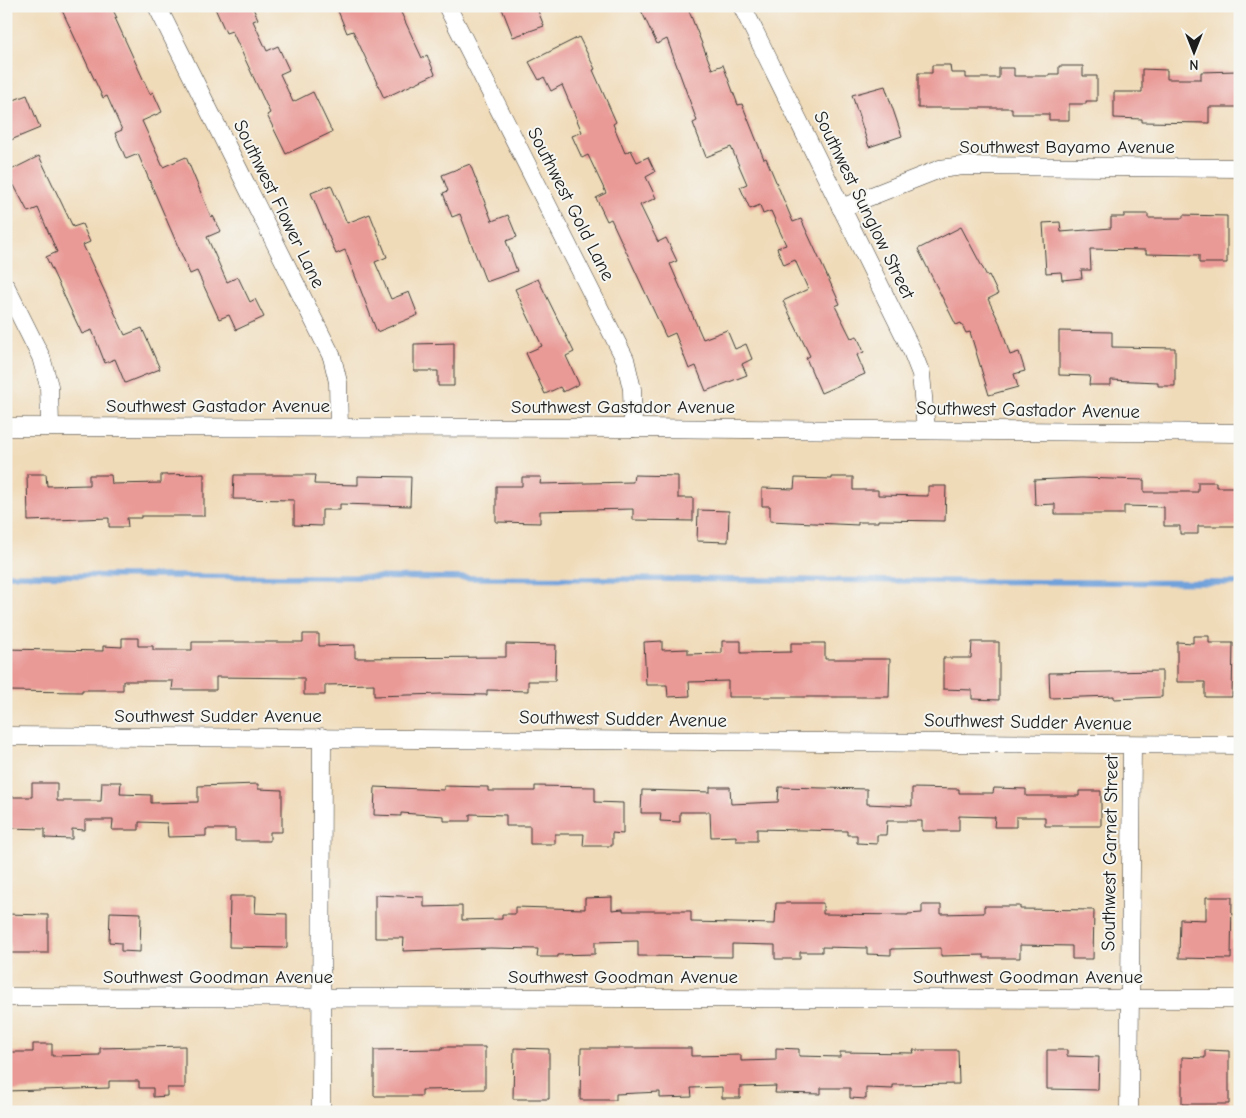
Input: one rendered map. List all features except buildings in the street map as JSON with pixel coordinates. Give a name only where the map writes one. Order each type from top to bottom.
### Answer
[{"type":"street","name":"Southwest Flower Lane","points":[[157,6],[332,358],[338,382],[340,428]]},
{"type":"street","name":"Southwest Gold Lane","points":[[447,6],[625,359],[632,389],[633,428]]},
{"type":"street","name":"Southwest Sunglow Street","points":[[742,6],[912,351],[921,374],[926,430]]},
{"type":"street","name":"Southwest Bayamo Avenue","points":[[842,208],[940,169],[963,166],[1240,168]]},
{"type":"street","points":[[6,288],[41,357],[49,386],[50,426]]},
{"type":"street","name":"Southwest Gastador Avenue","points":[[6,426],[633,428],[1240,433]]},
{"type":"street","name":"Southwest Sudder Avenue","points":[[6,736],[1240,745]]},
{"type":"street","points":[[321,1112],[322,737]]},
{"type":"street","name":"Southwest Garnet Street","points":[[1129,1112],[1132,745]]},
{"type":"street","name":"Southwest Goodman Avenue","points":[[6,997],[1240,999]]},
{"type":"waterway","points":[[6,575],[1240,583]]}]
